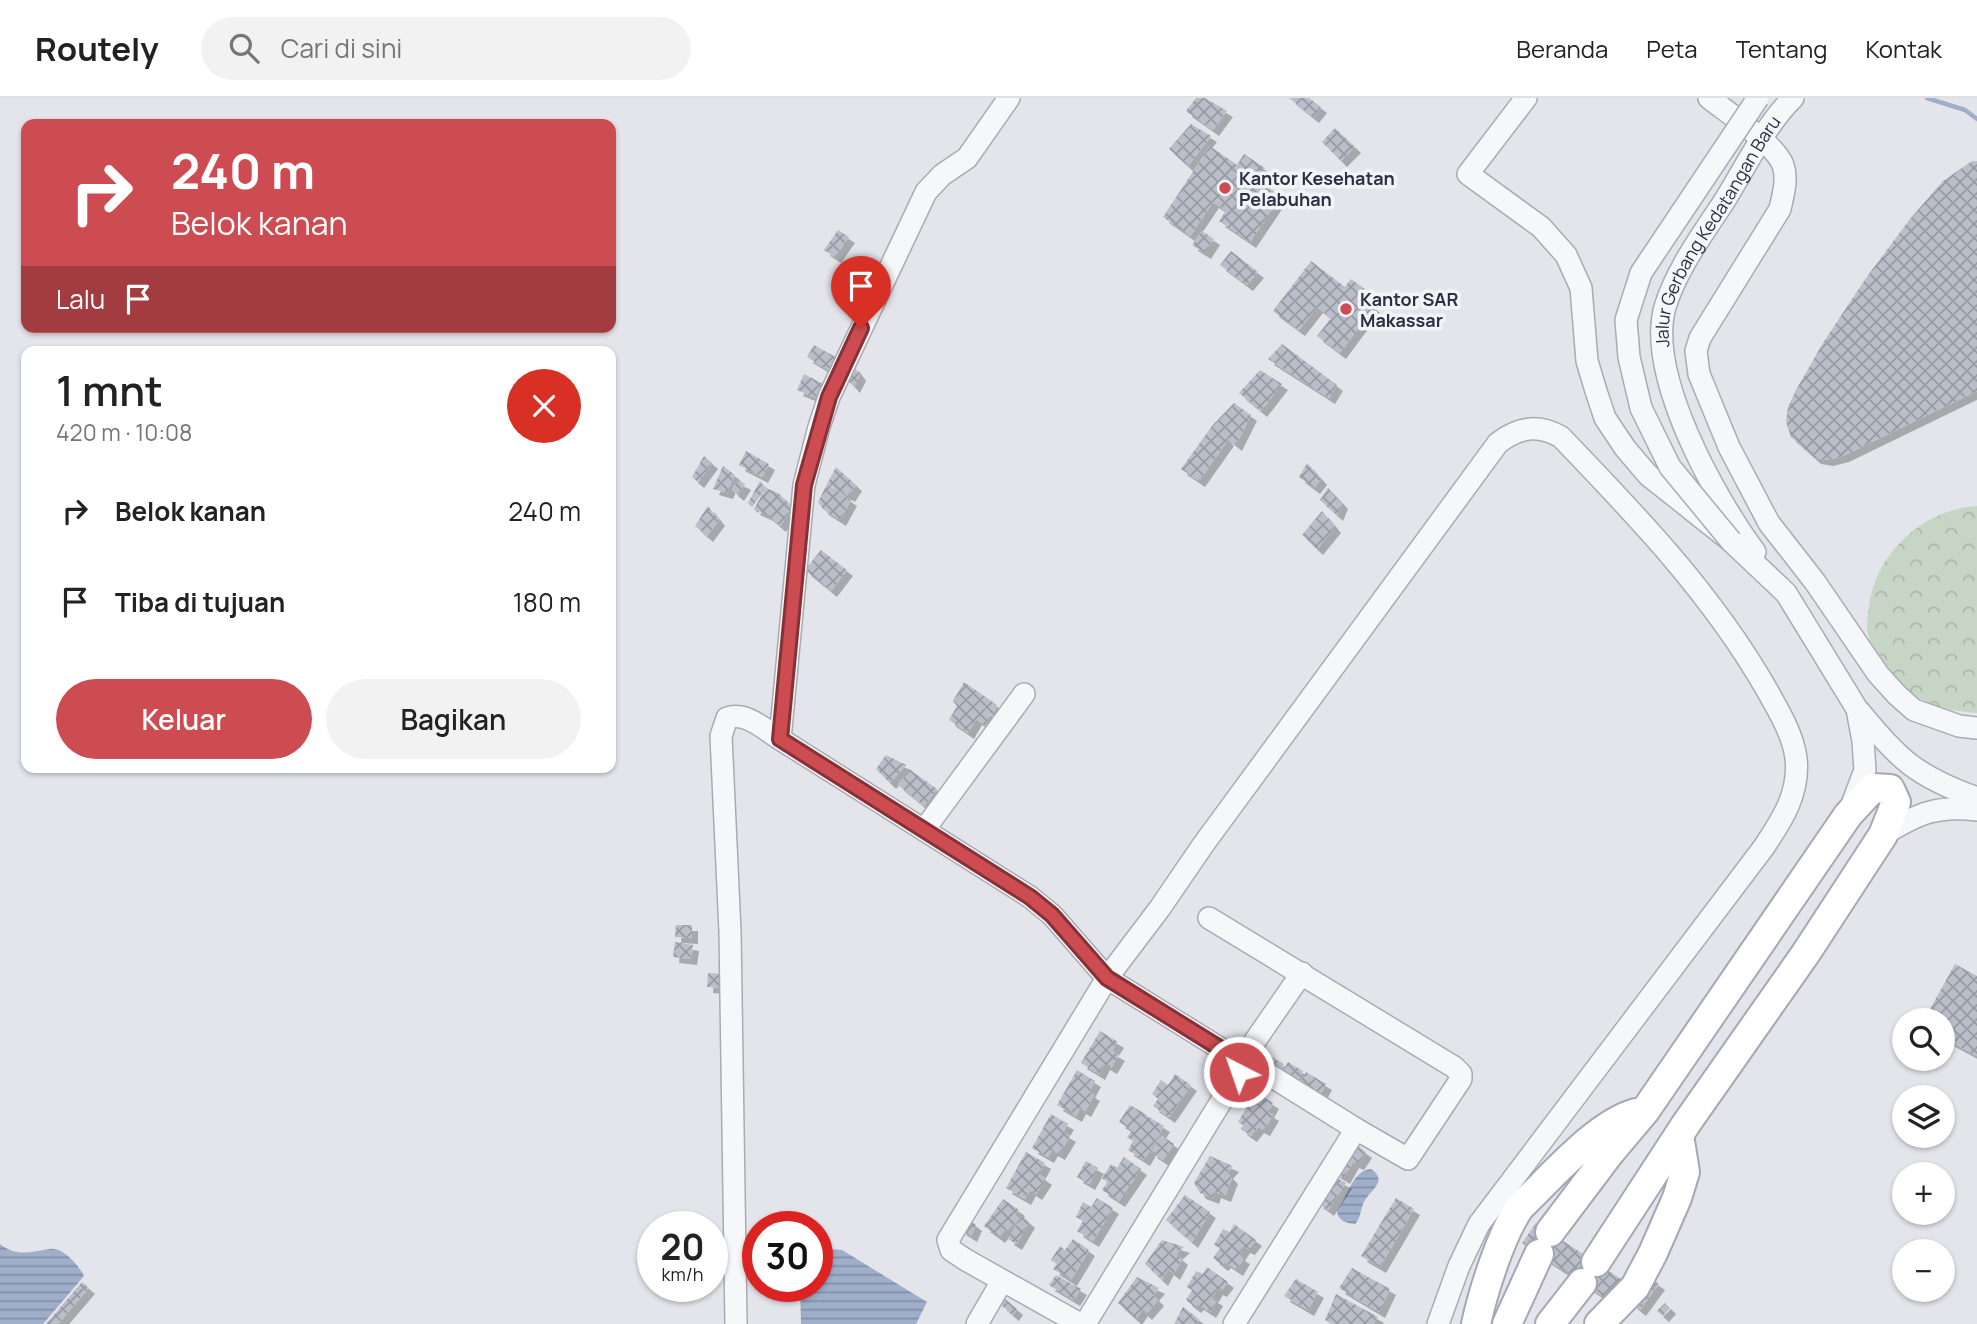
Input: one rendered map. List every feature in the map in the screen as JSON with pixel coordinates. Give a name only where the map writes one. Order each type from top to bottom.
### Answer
[{"type":"main road","points":[[1507,1324],[1544,1243],[1608,1155],[1645,1111],[1848,815],[1873,788],[1890,789],[1896,802],[1883,835],[1589,1272],[1550,1324]]},
{"type":"main road","points":[[1738,977],[1772,1001]]},
{"type":"main road","points":[[1476,1324],[1490,1277],[1520,1207],[1613,1123],[1622,1117],[1645,1111]]},
{"type":"main road","points":[[1599,1324],[1635,1287],[1677,1198],[1685,1172],[1679,1135]]},
{"type":"street","points":[[780,739],[804,485],[829,397],[926,192],[942,175],[967,158],[1009,98]]},
{"type":"street","points":[[1526,98],[1468,174],[1541,227],[1566,255],[1581,288],[1587,361],[1605,418],[1625,448],[1648,475],[1731,541],[1786,593],[1857,709],[1886,745],[1909,766],[1942,785],[1977,798]]},
{"type":"street","points":[[1709,98],[1777,153],[1784,167],[1785,189],[1780,209],[1700,338],[1696,351],[1699,374],[1747,485],[1769,523],[1815,582],[1878,674],[1914,710],[1959,726],[1977,728]]},
{"type":"street","points":[[1731,541],[1670,467],[1641,408],[1629,357],[1626,320],[1641,273],[1758,98]]},
{"type":"street","name":"Jalur Gerbang Kedatangan Baru","points":[[1786,593],[1745,539],[1701,463],[1665,372],[1660,341],[1665,308],[1680,271],[1762,140],[1793,98]]},
{"type":"street","points":[[1302,974],[1239,1064],[1239,1072],[1083,1324],[1002,1281],[951,1250],[948,1240],[1107,978],[1498,443],[1523,429],[1549,431],[1561,438],[1641,519],[1699,588],[1744,649],[1788,730],[1796,757],[1796,776],[1792,797],[1782,820],[1764,846],[1479,1224],[1459,1266],[1438,1324]]},
{"type":"street","points":[[924,830],[1024,694]]},
{"type":"street","points":[[1848,815],[1865,770],[1857,709]]},
{"type":"street","points":[[736,1324],[730,944],[721,736],[727,718],[743,716],[1030,897],[1052,915],[1107,978],[1234,1057],[1239,1064],[1263,1071],[1408,1159],[1461,1079],[1461,1074],[1454,1067],[1209,918]]},
{"type":"street","points":[[1883,835],[1915,815],[1953,807],[1977,810]]},
{"type":"street","points":[[1234,1324],[1356,1129]]},
{"type":"street","points":[[977,1324],[1002,1281]]},
{"type":"green space","points":[[1977,506],[1977,713],[1933,705],[1910,692],[1890,671],[1873,646],[1867,628],[1873,588],[1881,569],[1905,538],[1938,516]]},
{"type":"water","points":[[1371,1169],[1378,1178],[1376,1186],[1364,1202],[1355,1224],[1343,1221],[1337,1211],[1359,1174]]},
{"type":"water","points":[[0,1244],[18,1252],[59,1250],[74,1262],[84,1276],[43,1324],[0,1324]]},
{"type":"water","points":[[833,1249],[842,1250],[927,1302],[916,1324],[801,1324],[800,1302],[833,1302]]},
{"type":"building","points":[[1196,98],[1205,98],[1227,111],[1213,130],[1186,111]]},
{"type":"building","points":[[1289,98],[1309,98],[1321,107],[1313,117]]},
{"type":"building","points":[[1191,124],[1211,136],[1188,166],[1169,149]]},
{"type":"building","points":[[1335,128],[1355,147],[1341,161],[1322,142]]},
{"type":"building","name":"Kantor Kesehatan Pelabuhan","points":[[1210,146],[1237,165],[1244,154],[1265,168],[1257,180],[1281,196],[1250,242],[1219,221],[1226,211],[1213,202],[1190,236],[1163,217]]},
{"type":"building","points":[[1972,161],[1977,161],[1977,391],[1843,456],[1827,460],[1815,458],[1791,437],[1786,422],[1788,407],[1796,390],[1866,278],[1910,219],[1943,181]]},
{"type":"building","points":[[838,230],[849,237],[835,257],[824,250]]},
{"type":"building","points":[[1202,231],[1214,239],[1205,253],[1192,245]]},
{"type":"building","points":[[1231,251],[1258,272],[1247,285],[1220,265]]},
{"type":"building","name":"Kantor SAR Makassar","points":[[1311,261],[1345,287],[1351,279],[1365,289],[1360,295],[1374,307],[1340,353],[1317,336],[1331,318],[1317,307],[1299,330],[1273,311]]},
{"type":"building","points":[[1282,344],[1337,385],[1329,398],[1268,359]]},
{"type":"building","points":[[814,345],[841,360],[833,373],[807,357]]},
{"type":"building","points":[[853,365],[860,375],[854,387],[842,374]]},
{"type":"building","points":[[1260,370],[1282,384],[1261,411],[1239,393]]},
{"type":"building","points":[[804,374],[827,386],[821,400],[797,390]]},
{"type":"building","points":[[1234,403],[1251,415],[1236,445],[1222,434],[1228,440],[1199,481],[1181,469],[1212,426]]},
{"type":"building","points":[[746,451],[769,464],[762,477],[739,465]]},
{"type":"building","points":[[704,456],[712,463],[698,482],[692,477]]},
{"type":"building","points":[[1307,463],[1321,479],[1314,488],[1299,477]]},
{"type":"building","points":[[723,466],[735,475],[727,493],[713,489]]},
{"type":"building","points":[[836,467],[856,485],[849,496],[827,484]]},
{"type":"building","points":[[737,480],[745,484],[738,495],[732,490]]},
{"type":"building","points":[[760,481],[766,488],[752,507],[748,503]]},
{"type":"building","points":[[827,484],[851,500],[840,520],[823,509],[818,502]]},
{"type":"building","points":[[766,488],[778,493],[793,507],[780,526],[754,509]]},
{"type":"building","points":[[1328,488],[1342,503],[1337,515],[1320,500]]},
{"type":"building","points":[[708,506],[719,520],[707,536],[695,526]]},
{"type":"building","points":[[1322,511],[1335,527],[1317,549],[1302,535]]},
{"type":"building","points":[[821,550],[847,570],[831,591],[805,570]]},
{"type":"building","points":[[964,682],[997,705],[993,714],[980,705],[990,714],[986,726],[976,719],[968,733],[949,720],[957,706],[953,701]]},
{"type":"building","points":[[886,755],[906,765],[890,783],[876,769]]},
{"type":"building","points":[[909,769],[937,789],[924,806],[898,785]]},
{"type":"building","points":[[676,925],[692,925],[692,938],[675,937]]},
{"type":"building","points":[[675,942],[693,945],[691,959],[673,957]]},
{"type":"building","points":[[1955,964],[1977,976],[1977,1056],[1955,1044],[1955,1008],[1931,1008]]},
{"type":"building","points":[[708,973],[722,974],[721,988],[707,987]]},
{"type":"building","points":[[1100,1031],[1118,1042],[1112,1051],[1119,1055],[1111,1068],[1104,1064],[1099,1074],[1081,1063]]},
{"type":"building","points":[[1258,1049],[1284,1064],[1279,1072],[1254,1056]]},
{"type":"building","points":[[1288,1062],[1303,1071],[1298,1081],[1282,1072]]},
{"type":"building","points":[[1077,1070],[1095,1081],[1089,1092],[1094,1095],[1085,1111],[1080,1108],[1076,1116],[1057,1105]]},
{"type":"building","points":[[1306,1072],[1326,1084],[1320,1095],[1300,1082]]},
{"type":"building","points":[[1175,1074],[1191,1085],[1169,1117],[1153,1106],[1158,1099],[1152,1094],[1161,1080],[1168,1085]]},
{"type":"building","points":[[1256,1092],[1273,1103],[1268,1112],[1273,1115],[1264,1130],[1258,1127],[1251,1136],[1241,1129],[1243,1125],[1238,1122]]},
{"type":"building","points":[[1130,1105],[1147,1115],[1142,1124],[1136,1120],[1142,1126],[1147,1116],[1164,1126],[1144,1160],[1128,1150],[1133,1141],[1127,1137],[1132,1130],[1119,1122]]},
{"type":"building","points":[[1051,1114],[1068,1124],[1063,1132],[1070,1136],[1059,1154],[1052,1150],[1048,1157],[1032,1148]]},
{"type":"building","points":[[1161,1135],[1174,1144],[1163,1160],[1151,1152]]},
{"type":"building","points":[[1352,1142],[1366,1152],[1358,1164],[1353,1162],[1344,1178],[1334,1172]]},
{"type":"building","points":[[1026,1152],[1045,1163],[1039,1174],[1046,1179],[1036,1194],[1030,1190],[1025,1199],[1006,1188]]},
{"type":"building","points":[[1210,1156],[1233,1166],[1227,1173],[1232,1178],[1225,1196],[1215,1192],[1213,1198],[1200,1193],[1194,1183]]},
{"type":"building","points":[[1124,1157],[1141,1169],[1119,1201],[1102,1190],[1107,1182],[1102,1178],[1111,1164],[1117,1168]]},
{"type":"building","points":[[1086,1161],[1098,1168],[1089,1184],[1077,1177]]},
{"type":"building","points":[[1333,1176],[1346,1183],[1328,1210],[1317,1202]]},
{"type":"building","points":[[1185,1195],[1210,1212],[1192,1242],[1166,1220]]},
{"type":"building","points":[[1097,1198],[1113,1208],[1093,1241],[1077,1231],[1083,1221],[1076,1217],[1083,1202],[1091,1207]]},
{"type":"building","points":[[1396,1198],[1414,1209],[1380,1267],[1361,1256]]},
{"type":"building","points":[[1003,1199],[1019,1210],[1015,1215],[1019,1218],[1009,1232],[1005,1229],[999,1237],[984,1226]]},
{"type":"building","points":[[1022,1216],[1029,1222],[1016,1244],[1008,1239]]},
{"type":"building","points":[[967,1218],[976,1225],[971,1236],[960,1229]]},
{"type":"building","points":[[1536,1223],[1624,1281],[1610,1301],[1522,1243]]},
{"type":"building","points":[[1234,1224],[1256,1240],[1249,1249],[1244,1247],[1239,1255],[1244,1258],[1237,1270],[1225,1262],[1222,1265],[1213,1258],[1220,1248],[1214,1245],[1223,1229],[1230,1232]]},
{"type":"building","points":[[1073,1239],[1089,1250],[1071,1280],[1053,1269],[1057,1264],[1051,1260],[1060,1246],[1065,1250]]},
{"type":"building","points":[[1162,1240],[1184,1247],[1176,1254],[1182,1259],[1174,1274],[1168,1269],[1162,1280],[1145,1264]]},
{"type":"building","points":[[1207,1267],[1228,1282],[1221,1291],[1217,1289],[1212,1297],[1217,1300],[1210,1312],[1198,1304],[1195,1307],[1186,1300],[1192,1290],[1187,1287],[1196,1271],[1203,1274]]},
{"type":"building","points":[[1352,1268],[1390,1289],[1379,1312],[1339,1288]]},
{"type":"building","points":[[1056,1275],[1081,1289],[1074,1300],[1049,1285]]},
{"type":"building","points":[[1137,1277],[1159,1288],[1153,1295],[1158,1300],[1146,1314],[1142,1310],[1136,1319],[1118,1303]]},
{"type":"building","points":[[1650,1278],[1659,1284],[1640,1310],[1631,1303]]},
{"type":"building","points":[[1296,1279],[1318,1292],[1308,1310],[1284,1296]]},
{"type":"building","points":[[82,1282],[89,1288],[58,1324],[46,1324]]},
{"type":"building","points":[[1336,1294],[1378,1317],[1373,1324],[1331,1324],[1325,1320]]},
{"type":"building","points":[[1004,1298],[1017,1309],[1013,1315],[1001,1305]]},
{"type":"building","points":[[1665,1303],[1670,1308],[1663,1316],[1657,1311]]},
{"type":"building","points":[[1183,1307],[1199,1319],[1196,1324],[1174,1324]]},
{"type":"waterway","points":[[1927,98],[1965,110],[1977,119]]},
{"type":"place","name":"Kantor Kesehatan Pelabuhan","points":[[1225,188]]},
{"type":"place","name":"Kantor SAR Makassar","points":[[1346,309]]},
{"type":"route","points":[[861,328],[829,397],[804,485],[780,739],[1030,897],[1052,915],[1107,978],[1234,1057],[1239,1064],[1239,1072]]}]
